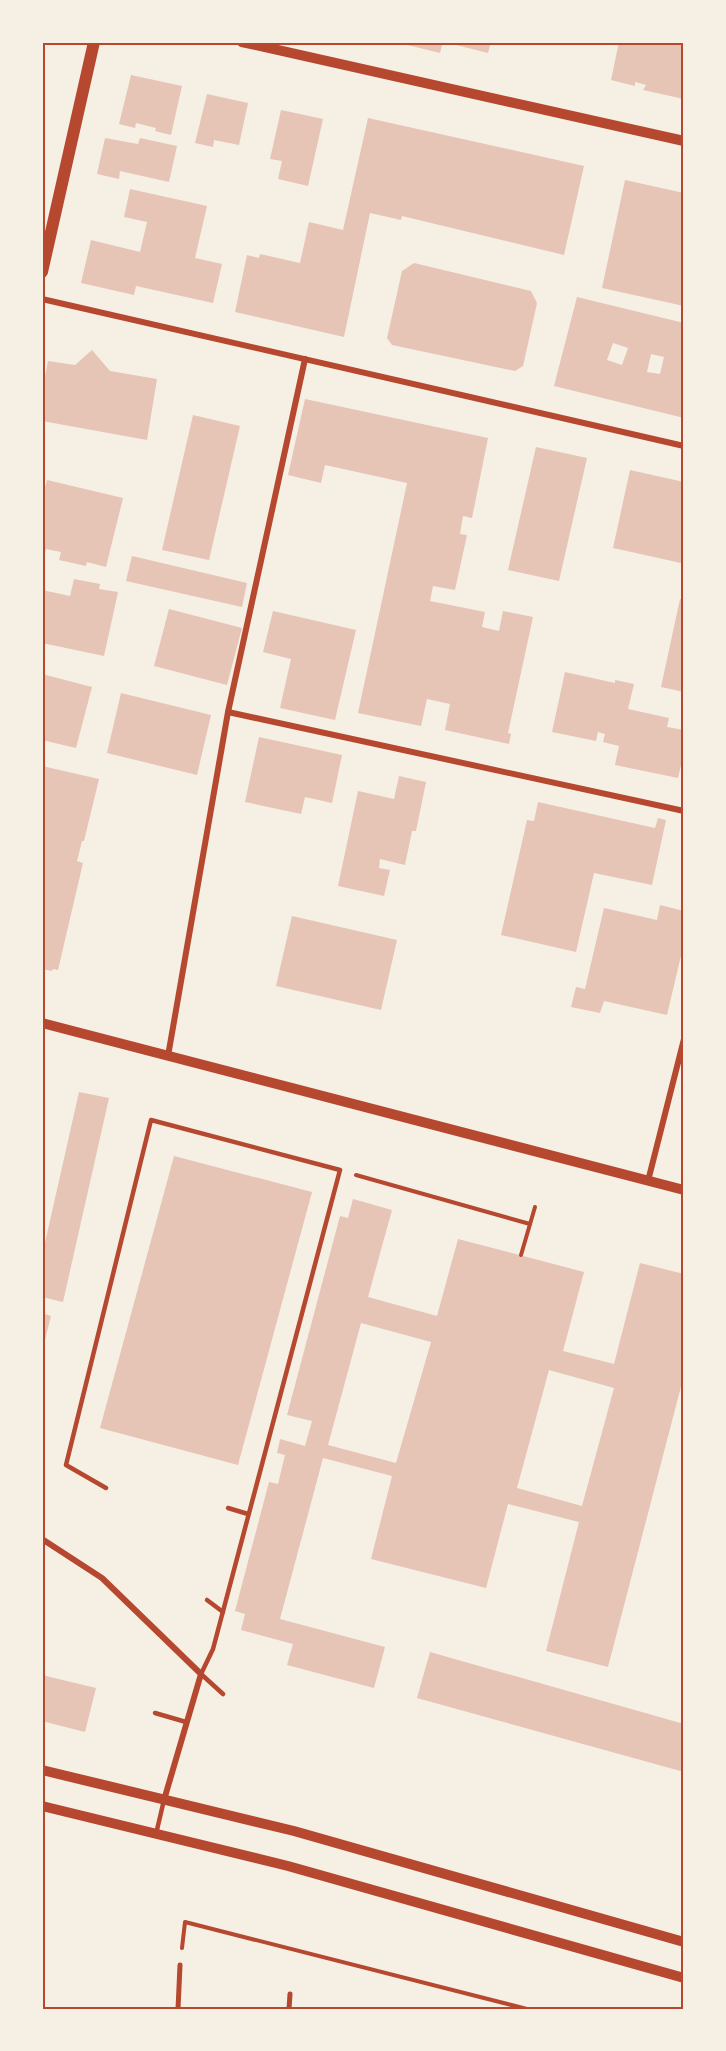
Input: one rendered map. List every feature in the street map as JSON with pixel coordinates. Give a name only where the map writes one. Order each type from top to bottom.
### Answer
[{"type":"main road","points":[[42,272],[94,42]]},
{"type":"street","points":[[242,42],[684,141]]},
{"type":"street","points":[[42,299],[684,446]]},
{"type":"street","points":[[168,1056],[228,712],[305,359]]},
{"type":"street","points":[[228,712],[684,811]]},
{"type":"street","points":[[42,1023],[684,1190]]},
{"type":"street","points":[[648,1180],[684,1039]]},
{"type":"street","points":[[42,1539],[102,1578],[201,1674],[164,1800]]},
{"type":"street","points":[[42,1770],[294,1831],[684,1942]]},
{"type":"street","points":[[42,1806],[288,1866],[684,1978]]},
{"type":"street","points":[[178,2009],[180,1965]]},
{"type":"street","points":[[290,1994],[290,2009]]},
{"type":"lane","points":[[106,1488],[66,1465],[151,1120],[340,1170],[213,1649],[201,1674],[223,1694]]},
{"type":"lane","points":[[228,1508],[248,1514]]},
{"type":"lane","points":[[207,1600],[223,1612]]},
{"type":"lane","points":[[155,1713],[186,1722]]},
{"type":"lane","points":[[156,1834],[164,1800]]},
{"type":"path","points":[[340,1170],[530,1224]]},
{"type":"path","points":[[521,1255],[535,1207]]},
{"type":"path","points":[[180,1965],[184,1922],[527,2009]]},
{"type":"building","points":[[395,42],[443,42],[440,53]]},
{"type":"building","points":[[444,42],[491,42],[488,53]]},
{"type":"building","points":[[619,42],[684,42],[684,99],[643,90],[646,85],[635,82],[635,86],[611,80]]},
{"type":"building","points":[[131,75],[182,86],[171,135],[136,123],[135,128],[119,124]]},
{"type":"building","points":[[207,94],[248,103],[239,145],[214,140],[213,147],[195,143]]},
{"type":"building","points":[[281,110],[323,119],[308,186],[278,179],[282,161],[270,159]]},
{"type":"building","points":[[368,118],[584,166],[564,255],[402,216],[401,220],[370,213],[344,337],[235,312],[247,255],[259,258],[260,254],[300,263],[309,222],[343,230]]},
{"type":"building","points":[[105,138],[138,144],[140,138],[177,146],[169,182],[120,171],[119,179],[97,174]]},
{"type":"building","points":[[625,180],[684,193],[684,306],[602,288]]},
{"type":"building","points":[[130,189],[207,206],[195,258],[222,264],[213,303],[136,286],[134,295],[81,283],[91,240],[140,252],[147,222],[124,217]]},
{"type":"building","points":[[414,263],[531,291],[537,303],[523,366],[515,371],[392,345],[387,338],[402,271]]},
{"type":"building","points":[[577,297],[684,323],[684,418],[554,386]],"holes":[[[613,343],[628,348],[622,365],[607,360]],[[651,354],[664,357],[660,374],[647,372]]]},
{"type":"building","points":[[92,350],[110,371],[157,379],[147,440],[42,421],[42,392],[48,361],[75,365]]},
{"type":"building","points":[[305,399],[488,438],[472,518],[463,516],[460,534],[467,535],[455,590],[433,586],[430,601],[485,612],[482,627],[499,631],[503,611],[533,617],[508,733],[511,734],[509,744],[445,730],[450,704],[427,699],[421,726],[358,713],[407,483],[325,465],[321,483],[288,475]]},
{"type":"building","points":[[193,415],[240,426],[209,560],[162,550]]},
{"type":"building","points":[[536,447],[587,458],[559,581],[508,570]]},
{"type":"building","points":[[630,470],[684,482],[684,550],[681,563],[613,548]]},
{"type":"building","points":[[47,480],[123,498],[106,567],[87,562],[86,566],[59,560],[61,552],[46,549],[45,553],[42,553],[42,499]]},
{"type":"building","points":[[132,556],[247,583],[242,607],[126,581]]},
{"type":"building","points":[[74,579],[100,584],[99,589],[118,592],[104,656],[42,643],[42,590],[70,596]]},
{"type":"building","points":[[680,599],[684,600],[684,692],[661,687]]},
{"type":"building","points":[[169,609],[242,628],[227,685],[154,666]]},
{"type":"building","points":[[273,611],[356,630],[335,720],[280,708],[291,659],[263,652]]},
{"type":"building","points":[[565,672],[615,683],[615,680],[634,684],[628,709],[669,718],[667,727],[684,730],[684,752],[678,778],[615,765],[619,746],[603,742],[605,734],[598,732],[596,741],[552,732]]},
{"type":"building","points":[[42,674],[92,687],[76,748],[42,740]]},
{"type":"building","points":[[121,693],[211,715],[197,775],[107,753]]},
{"type":"building","points":[[259,737],[342,755],[332,803],[305,797],[301,814],[245,802]]},
{"type":"building","points":[[42,766],[99,779],[77,861],[83,863],[58,970],[53,969],[52,971],[42,969]]},
{"type":"building","points":[[399,776],[426,782],[416,831],[412,831],[405,865],[380,859],[379,868],[390,870],[384,896],[338,886],[358,791],[394,799]]},
{"type":"building","points":[[538,802],[655,828],[658,818],[666,820],[652,885],[594,873],[576,952],[501,935],[527,820],[534,821]]},
{"type":"building","points":[[660,905],[684,911],[684,943],[667,1015],[604,1001],[600,1013],[571,1007],[576,987],[585,989],[604,908],[657,920]]},
{"type":"building","points":[[292,916],[397,940],[381,1010],[276,986]]},
{"type":"building","points":[[79,1092],[109,1098],[63,1302],[42,1297],[42,1256]]},
{"type":"building","points":[[174,1156],[312,1192],[238,1465],[100,1428]]},
{"type":"building","points":[[353,1199],[392,1210],[368,1297],[437,1316],[458,1239],[584,1272],[563,1351],[614,1364],[640,1263],[684,1274],[684,1375],[608,1667],[546,1651],[579,1522],[508,1504],[486,1588],[371,1559],[392,1476],[323,1458],[280,1619],[385,1647],[374,1688],[287,1665],[293,1644],[241,1630],[245,1614],[235,1611],[269,1482],[278,1484],[285,1455],[277,1453],[280,1439],[305,1446],[312,1421],[287,1415],[340,1216],[348,1218]],"holes":[[[361,1323],[431,1342],[396,1463],[328,1445]],[[549,1370],[614,1388],[582,1506],[517,1488]]]},
{"type":"building","points":[[42,1313],[51,1316],[43,1348],[42,1348]]},
{"type":"building","points":[[430,1652],[684,1724],[684,1772],[417,1698]]},
{"type":"building","points":[[42,1675],[96,1688],[85,1732],[42,1721]]}]
